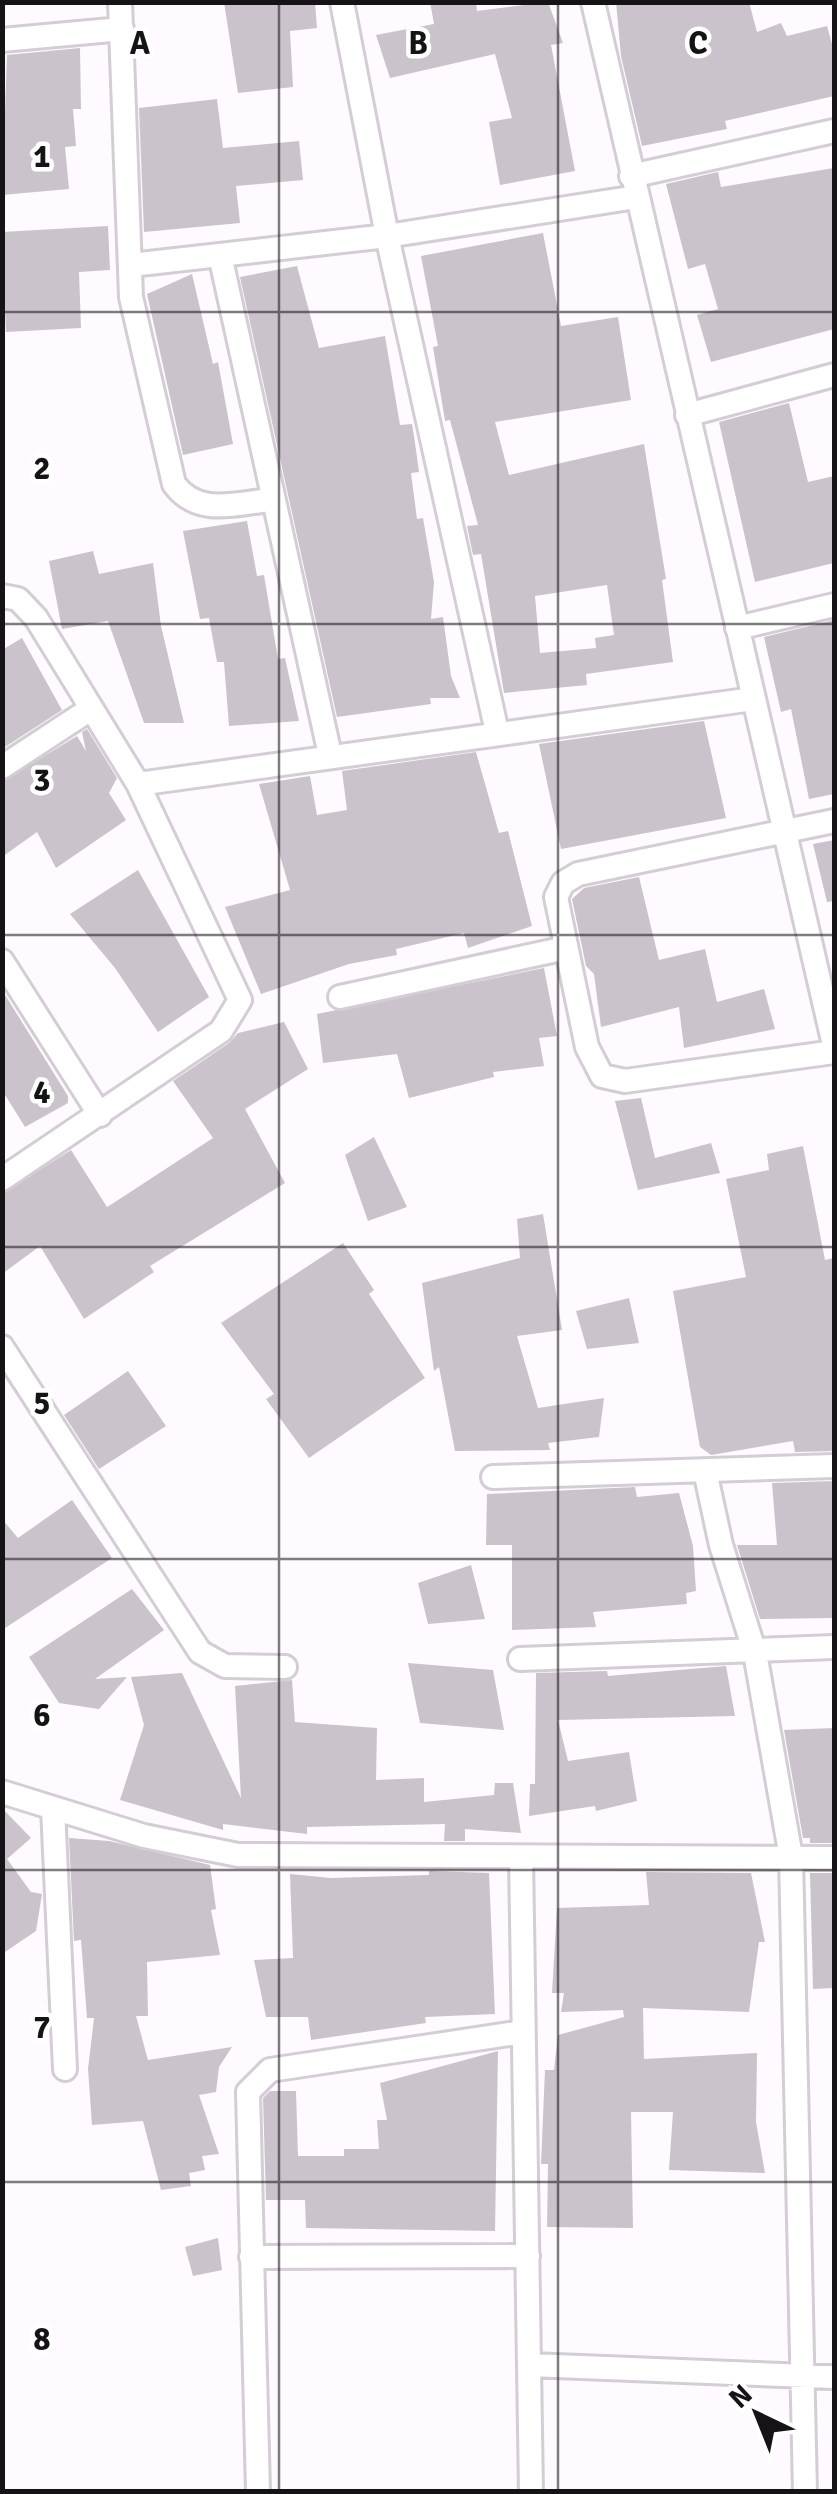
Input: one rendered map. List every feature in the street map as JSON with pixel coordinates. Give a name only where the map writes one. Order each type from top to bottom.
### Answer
[{"type":"street","points":[[120,2],[131,296],[174,484],[184,497],[202,506],[271,500]]},
{"type":"street","points":[[342,2],[387,236],[497,732]]},
{"type":"street","points":[[593,2],[633,186],[784,831],[834,1049],[610,1080],[597,1070],[587,1047],[556,897],[563,883],[578,874],[784,831],[834,821]]},
{"type":"street","points":[[2,40],[122,29]]},
{"type":"street","points":[[131,266],[387,236],[633,186],[834,130]]},
{"type":"street","points":[[220,255],[330,755]]},
{"type":"street","points":[[686,415],[834,375]]},
{"type":"street","points":[[2,596],[18,599],[36,618],[89,710],[138,784],[240,1000],[221,1031],[2,1179]]},
{"type":"street","points":[[736,628],[834,604]]},
{"type":"street","points":[[138,784],[753,699]]},
{"type":"street","points":[[2,767],[89,710]]},
{"type":"street","points":[[340,996],[566,948]]},
{"type":"street","points":[[2,961],[100,1115]]},
{"type":"street","points":[[2,1348],[200,1652],[225,1666],[285,1667]]},
{"type":"street","points":[[493,1478],[834,1466]]},
{"type":"street","points":[[705,1471],[721,1545],[755,1653],[790,1858],[806,2376],[805,2492]]},
{"type":"street","points":[[520,1659],[755,1653],[834,1646]]},
{"type":"street","points":[[4,1794],[144,1836],[238,1855],[834,1858]]},
{"type":"street","points":[[53,1808],[65,2069]]},
{"type":"street","points":[[521,1856],[531,2492]]},
{"type":"street","points":[[258,2492],[246,2105],[256,2080],[270,2070],[522,2032]]},
{"type":"street","points":[[251,2258],[528,2256]]},
{"type":"street","points":[[530,2365],[834,2377]]},
{"type":"building","points":[[224,2],[315,2],[317,28],[290,31],[293,87],[238,93]]},
{"type":"building","points":[[430,2],[476,2],[477,11],[548,2],[563,43],[551,45],[575,171],[500,185],[489,122],[512,118],[495,54],[390,78],[376,35],[434,24]]},
{"type":"building","points":[[616,2],[749,2],[757,32],[781,23],[787,36],[827,26],[834,51],[834,96],[725,121],[727,129],[642,146],[621,56]]},
{"type":"building","points":[[80,48],[81,109],[73,109],[76,146],[65,147],[69,189],[2,195],[7,55]]},
{"type":"building","points":[[217,99],[223,148],[299,141],[303,180],[236,186],[240,223],[144,232],[139,108]]},
{"type":"building","points":[[834,168],[834,329],[711,362],[697,315],[718,309],[705,264],[688,269],[666,184],[718,172],[721,187]]},
{"type":"building","points":[[108,226],[110,270],[79,272],[81,328],[6,332],[2,232]]},
{"type":"building","points":[[543,233],[561,326],[618,317],[631,400],[495,422],[509,475],[644,444],[666,579],[662,580],[673,662],[586,674],[587,685],[504,693],[481,554],[473,555],[467,526],[478,525],[450,420],[445,421],[433,347],[438,346],[421,256]],"holes":[[[607,585],[614,635],[595,638],[596,648],[540,653],[535,596]]]},
{"type":"building","points":[[297,266],[319,348],[385,336],[400,425],[412,424],[419,472],[411,473],[417,519],[423,518],[434,582],[431,619],[443,617],[451,676],[460,698],[430,698],[431,704],[337,717],[240,277]]},
{"type":"building","points":[[192,274],[213,364],[218,362],[233,444],[183,455],[147,294]]},
{"type":"building","points":[[789,403],[808,482],[834,476],[834,563],[755,582],[719,422]]},
{"type":"building","points":[[247,521],[257,576],[264,575],[278,659],[285,658],[299,721],[229,726],[224,662],[217,662],[209,618],[200,619],[183,531]]},
{"type":"building","points":[[93,551],[99,574],[153,563],[161,626],[184,723],[144,723],[108,621],[62,629],[49,561]]},
{"type":"building","points":[[834,620],[834,794],[809,799],[791,709],[781,712],[764,637]]},
{"type":"building","points":[[22,638],[62,710],[2,749],[2,650]]},
{"type":"building","points":[[704,721],[726,818],[561,849],[539,744]]},
{"type":"building","points":[[87,729],[117,778],[109,793],[126,820],[56,868],[37,832],[2,857],[2,782],[77,736],[86,751],[82,732]]},
{"type":"building","points":[[476,752],[499,833],[508,831],[532,926],[468,948],[464,933],[396,949],[397,955],[349,964],[261,994],[225,907],[290,890],[259,784],[310,776],[317,815],[347,810],[342,771]]},
{"type":"building","points":[[834,840],[834,901],[827,902],[813,844]]},
{"type":"building","points":[[138,870],[209,997],[158,1032],[115,968],[70,914]]},
{"type":"building","points":[[639,877],[659,960],[705,949],[717,1002],[764,989],[775,1029],[684,1048],[679,1007],[601,1027],[594,974],[586,966],[572,899],[584,888]]},
{"type":"building","points":[[544,968],[557,1036],[539,1038],[544,1066],[493,1072],[494,1077],[409,1098],[397,1054],[323,1063],[317,1014]]},
{"type":"building","points":[[2,990],[68,1096],[68,1103],[25,1127],[2,1090]]},
{"type":"building","points":[[284,1022],[308,1069],[245,1109],[285,1183],[150,1266],[154,1272],[84,1319],[40,1246],[2,1274],[2,1194],[71,1150],[107,1207],[112,1204],[213,1138],[173,1081],[238,1033]]},
{"type":"building","points":[[641,1098],[655,1158],[711,1143],[720,1173],[638,1190],[615,1101]]},
{"type":"building","points":[[374,1137],[407,1207],[368,1221],[345,1155]]},
{"type":"building","points":[[803,1146],[825,1260],[834,1258],[834,1451],[795,1452],[793,1441],[711,1455],[700,1447],[673,1291],[746,1277],[726,1179],[769,1170],[767,1154]]},
{"type":"building","points":[[543,1214],[562,1330],[517,1336],[538,1408],[604,1398],[599,1437],[548,1443],[550,1450],[455,1451],[439,1367],[434,1371],[422,1283],[520,1258],[517,1219]]},
{"type":"building","points":[[343,1243],[374,1290],[369,1294],[425,1378],[309,1458],[266,1399],[274,1394],[221,1323]]},
{"type":"building","points":[[629,1298],[639,1343],[587,1349],[576,1311]]},
{"type":"building","points":[[128,1371],[166,1426],[99,1469],[64,1415]]},
{"type":"building","points":[[834,1481],[834,1618],[760,1619],[737,1545],[777,1545],[772,1483]]},
{"type":"building","points":[[635,1487],[637,1497],[679,1493],[693,1546],[696,1591],[686,1593],[687,1604],[593,1612],[596,1627],[512,1630],[512,1545],[486,1545],[487,1494]]},
{"type":"building","points":[[72,1500],[112,1558],[2,1630],[2,1519],[18,1538]]},
{"type":"building","points":[[471,1565],[485,1619],[428,1624],[418,1583]]},
{"type":"building","points":[[132,1589],[164,1630],[95,1679],[127,1677],[99,1709],[59,1703],[29,1657]]},
{"type":"building","points":[[408,1663],[493,1670],[504,1730],[420,1723]]},
{"type":"building","points":[[726,1666],[735,1716],[558,1720],[568,1761],[629,1752],[637,1801],[596,1811],[595,1806],[529,1816],[530,1784],[535,1784],[536,1673],[607,1671],[608,1676]]},
{"type":"building","points":[[182,1673],[241,1798],[235,1686],[292,1680],[295,1722],[377,1728],[376,1780],[424,1778],[424,1802],[494,1795],[495,1783],[513,1783],[521,1833],[465,1829],[465,1841],[444,1841],[445,1824],[307,1827],[307,1834],[223,1824],[223,1830],[120,1800],[144,1725],[131,1677]]},
{"type":"building","points":[[834,1728],[834,1843],[810,1843],[810,1838],[803,1838],[784,1730]]},
{"type":"building","points":[[2,1808],[31,1838],[7,1859],[31,1892],[42,1894],[36,1931],[2,1954]]},
{"type":"building","points":[[69,1838],[109,1841],[210,1865],[216,1909],[211,1910],[220,1955],[147,1962],[148,2016],[136,2016],[148,2060],[232,2047],[219,2067],[216,2092],[199,2095],[219,2154],[202,2156],[205,2170],[189,2173],[191,2186],[161,2190],[143,2121],[92,2125],[88,2069],[94,2018],[87,2018],[81,1940],[74,1941]]},
{"type":"building","points":[[429,1871],[489,1873],[495,2014],[425,2017],[426,2023],[311,2040],[308,2017],[266,2017],[254,1960],[293,1958],[290,1874],[331,1878],[429,1875]]},
{"type":"building","points":[[646,1872],[751,1873],[765,1942],[759,1942],[749,2012],[643,2008],[644,2059],[757,2053],[756,2122],[765,2173],[669,2170],[673,2112],[631,2112],[633,2228],[547,2227],[548,2164],[541,2164],[545,2070],[554,2070],[558,2035],[624,2017],[623,2010],[561,2012],[564,1993],[552,1993],[557,1908],[649,1905]]},
{"type":"building","points":[[810,1873],[834,1873],[834,1988],[813,1989]]},
{"type":"building","points":[[498,2051],[495,2231],[306,2228],[305,2200],[266,2200],[263,2098],[270,2091],[296,2091],[298,2156],[344,2156],[344,2149],[379,2149],[377,2120],[387,2120],[380,2083]]},
{"type":"building","points":[[218,2238],[222,2270],[193,2276],[185,2247]]}]
